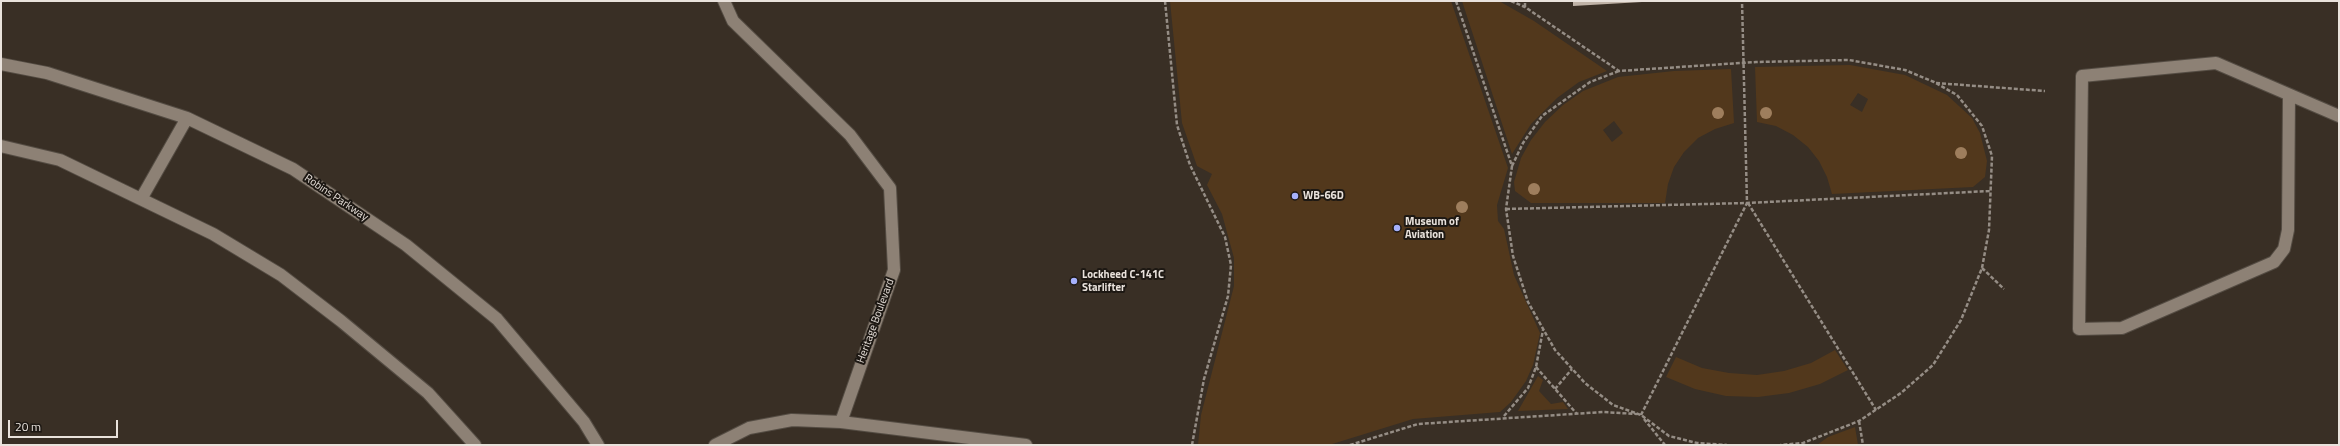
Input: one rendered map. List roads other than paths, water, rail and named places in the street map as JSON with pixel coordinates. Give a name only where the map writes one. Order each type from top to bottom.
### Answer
[{"type":"street","name":"Heritage Boulevard","points":[[724,1],[733,21],[850,135],[890,188],[894,270],[841,422]]},
{"type":"street","points":[[2289,95],[2288,230],[2284,248],[2274,262],[2122,328],[2079,329],[2082,76],[2216,63],[2339,116]]},
{"type":"street","name":"Robins Parkway","points":[[1,64],[47,73],[187,118],[293,169],[406,245],[497,319],[584,422],[598,445]]},
{"type":"street","points":[[140,199],[187,118]]},
{"type":"street","points":[[1,146],[60,160],[213,234],[281,275],[341,321],[428,393],[475,445]]},
{"type":"street","points":[[715,445],[749,428],[792,420],[841,422],[1026,445]]},
{"type":"place","name":"WB-66D","points":[[1295,196]]},
{"type":"place","name":"Museum of Aviation","points":[[1397,228]]},
{"type":"place","name":"Lockheed C-141C Starlifter","points":[[1074,281]]}]
